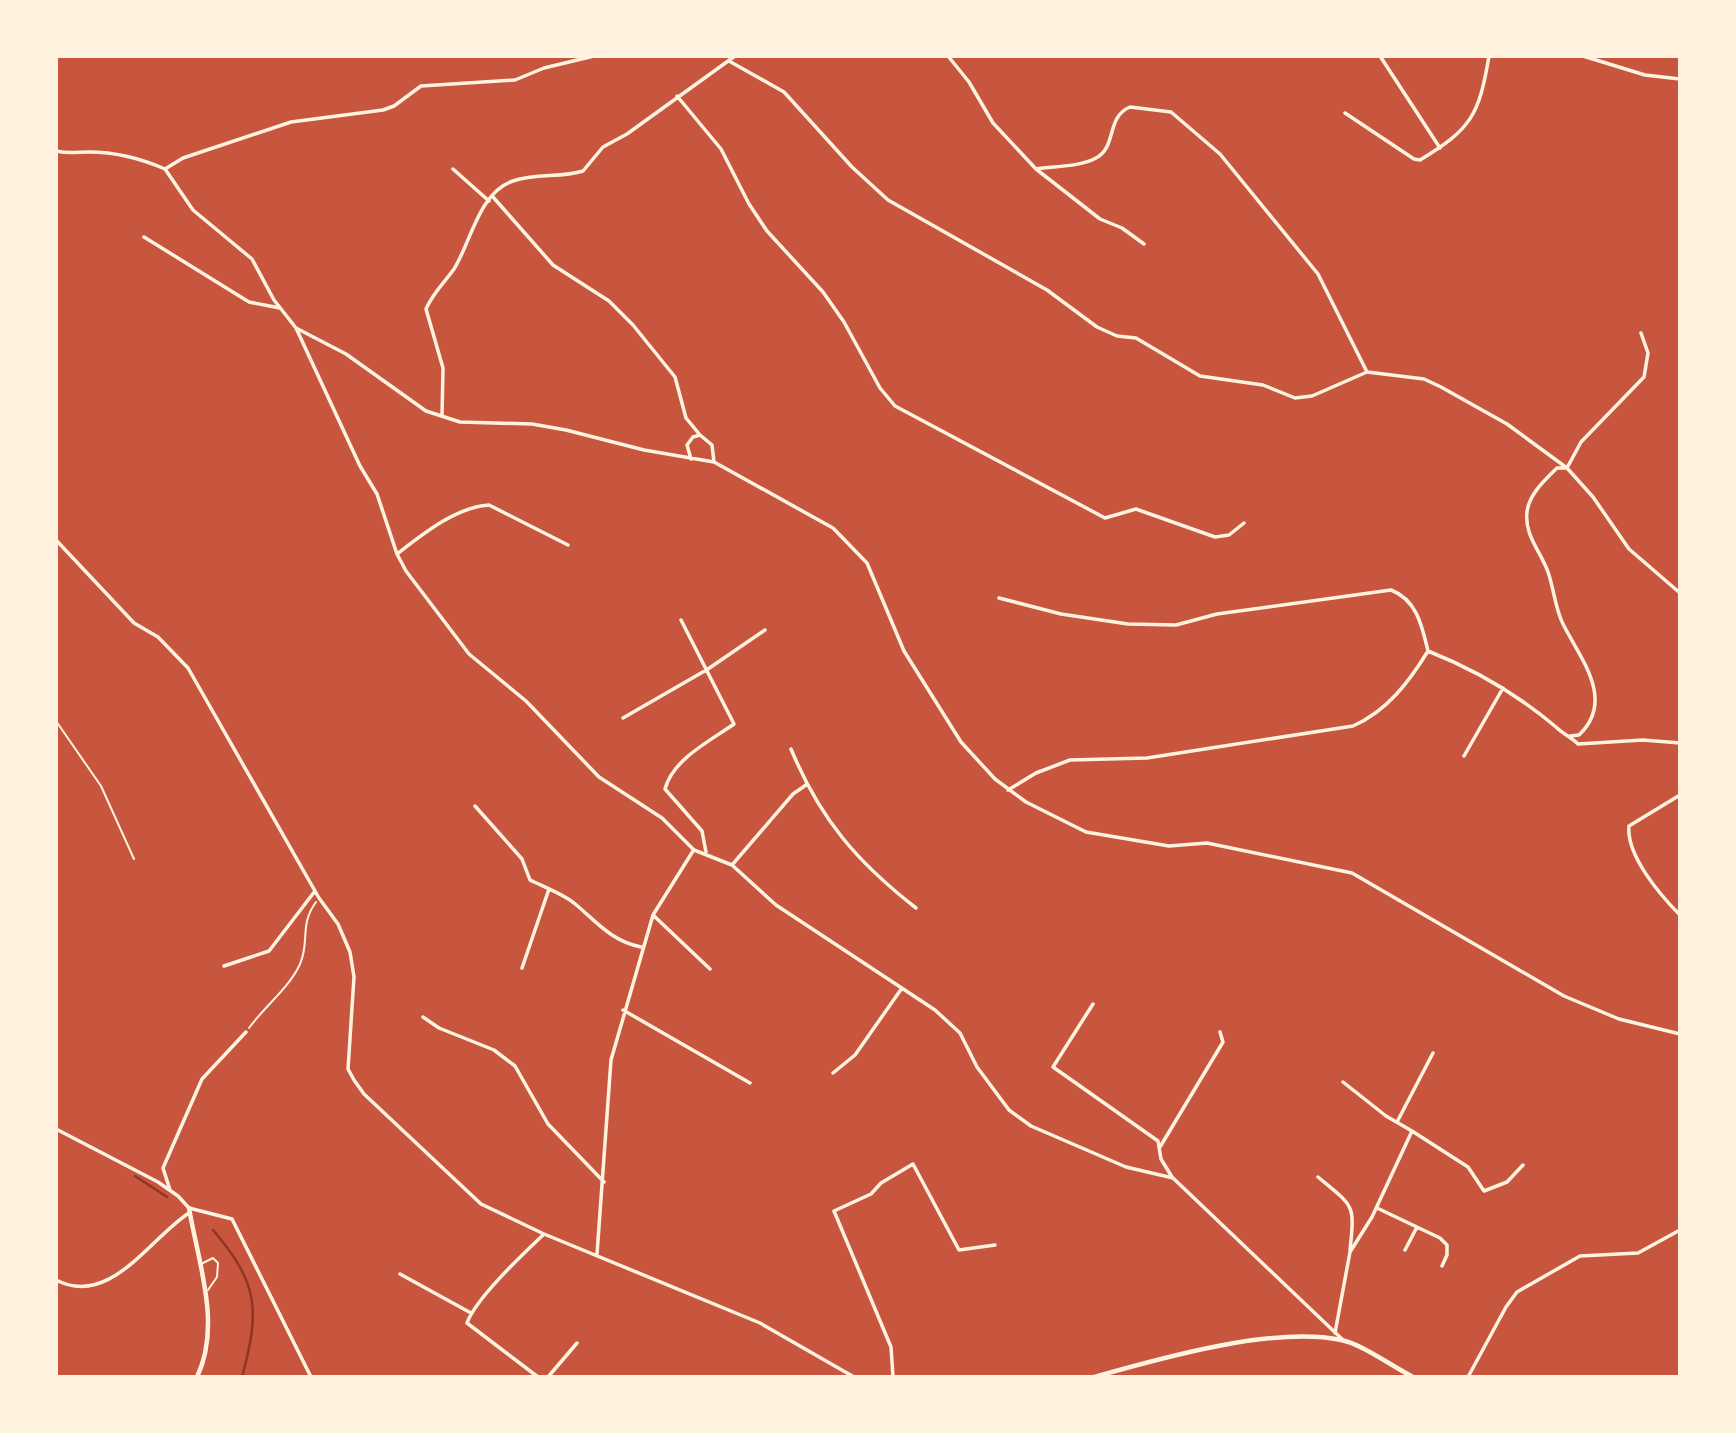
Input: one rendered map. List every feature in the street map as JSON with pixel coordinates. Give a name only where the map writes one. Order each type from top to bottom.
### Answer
[{"type":"street","points":[[165,169],[183,158],[291,122],[383,110],[394,106],[421,86],[515,80],[544,68],[594,56]]},
{"type":"street","points":[[442,416],[443,368],[426,309],[435,291],[455,267],[467,239],[491,199],[502,186],[514,181],[583,171],[596,153],[628,134],[735,56]]},
{"type":"street","points":[[948,56],[969,82],[993,123],[1036,169],[1100,219],[1122,228],[1144,244]]},
{"type":"street","points":[[1380,56],[1440,148]]},
{"type":"street","points":[[1345,113],[1414,159],[1420,160],[1460,135],[1472,117],[1489,56]]},
{"type":"street","points":[[1583,56],[1645,75],[1680,79]]},
{"type":"street","points":[[729,61],[784,92],[852,167],[888,200],[1047,290],[1097,327],[1136,338],[1200,376],[1263,385],[1295,398],[1312,396],[1367,372],[1424,379],[1441,387],[1507,424],[1567,468],[1593,497],[1629,549],[1680,593]]},
{"type":"street","points":[[677,96],[721,149],[749,204],[767,231],[822,292],[844,323],[880,388],[895,406],[1105,518],[1136,509],[1215,537],[1229,535],[1244,523]]},
{"type":"street","points":[[1036,169],[1094,159],[1107,146],[1115,117],[1121,111],[1138,106],[1171,112],[1220,154],[1318,274],[1367,372]]},
{"type":"street","points":[[56,151],[77,155],[86,152],[114,155],[165,169],[193,210],[252,260],[280,308],[296,328],[355,456],[377,495],[397,554],[420,592],[469,654],[527,701],[599,776],[662,818],[694,850],[706,852],[732,865],[776,905],[935,1010],[960,1033],[992,1090],[1009,1110],[1031,1126],[1126,1167],[1173,1178]]},
{"type":"street","points":[[453,169],[491,199],[554,265],[609,301],[633,325],[675,377],[686,418],[700,435],[712,444],[714,462]]},
{"type":"street","points":[[144,237],[249,302],[280,308]]},
{"type":"street","points":[[296,328],[346,354],[413,403],[442,416],[460,422],[488,421],[555,428],[714,462],[833,528],[857,550],[881,592],[904,651],[961,742],[1008,790],[1086,832],[1169,846],[1207,843],[1352,873],[1564,996],[1619,1019],[1680,1034]]},
{"type":"street","points":[[1567,468],[1581,442],[1644,377],[1648,353],[1642,333]]},
{"type":"street","points":[[691,459],[687,445],[693,437],[700,435]]},
{"type":"street","points":[[1567,468],[1557,468],[1535,491],[1527,512],[1532,543],[1548,572],[1563,624],[1580,650],[1594,684],[1591,722],[1579,735],[1570,736]]},
{"type":"street","points":[[397,554],[428,530],[467,511],[489,505],[568,545]]},
{"type":"street","points":[[56,540],[134,623],[158,637],[188,668],[319,898],[338,924],[350,952],[354,978],[348,1069],[364,1094],[481,1204],[544,1234],[760,1323],[854,1377]]},
{"type":"street","points":[[999,598],[1061,614],[1128,624],[1176,625],[1217,614],[1391,590],[1402,594],[1420,617],[1428,651],[1411,678],[1376,716],[1353,726],[1147,758],[1070,760],[1036,773],[1008,790]]},
{"type":"street","points":[[681,620],[734,724],[689,755],[668,778],[665,789],[702,831],[706,852]]},
{"type":"street","points":[[623,718],[708,669],[765,630]]},
{"type":"street","points":[[1428,651],[1468,667],[1503,688],[1578,744],[1643,740],[1680,743]]},
{"type":"street","points":[[1464,756],[1503,688]]},
{"type":"street","points":[[792,749],[806,785],[846,845],[877,878],[916,908]]},
{"type":"street","points":[[732,865],[793,794],[806,785]]},
{"type":"street","points":[[1680,795],[1629,827],[1628,840],[1662,896],[1680,915]]},
{"type":"street","points":[[475,806],[522,859],[530,880],[573,903],[607,933],[624,943],[642,947]]},
{"type":"street","points":[[597,1254],[604,1182],[607,1092],[624,1010],[653,915],[694,850]]},
{"type":"street","points":[[522,968],[549,889]]},
{"type":"street","points":[[224,966],[269,951],[315,891]]},
{"type":"street","points":[[653,915],[710,969]]},
{"type":"street","points":[[833,1073],[855,1055],[902,988]]},
{"type":"street","points":[[1093,1004],[1053,1067],[1158,1141],[1161,1159],[1173,1178],[1343,1340],[1413,1377]]},
{"type":"street","points":[[624,1010],[750,1083]]},
{"type":"street","points":[[423,1017],[439,1028],[494,1050],[516,1066],[548,1124],[604,1182]]},
{"type":"street","points":[[171,1192],[163,1168],[194,1096],[202,1079],[246,1032]]},
{"type":"street","points":[[1160,1147],[1223,1042],[1220,1032]]},
{"type":"street","points":[[1397,1122],[1433,1053]]},
{"type":"street","points":[[1343,1082],[1397,1122],[1468,1167],[1484,1191],[1507,1182],[1523,1165]]},
{"type":"street","points":[[56,1129],[104,1157],[143,1174],[171,1192],[189,1210],[205,1294],[207,1346],[197,1377]]},
{"type":"street","points":[[1349,1252],[1358,1243],[1377,1208],[1412,1131]]},
{"type":"street","points":[[893,1377],[891,1347],[834,1211],[871,1194],[881,1182],[913,1164],[958,1250],[995,1245]]},
{"type":"street","points":[[1318,1177],[1350,1206],[1354,1215],[1335,1333]]},
{"type":"street","points":[[1377,1208],[1447,1245],[1447,1255],[1441,1266]]},
{"type":"street","points":[[56,1280],[75,1288],[98,1285],[120,1273],[189,1210]]},
{"type":"street","points":[[189,1210],[232,1219],[311,1377]]},
{"type":"street","points":[[1405,1250],[1416,1227]]},
{"type":"street","points":[[1468,1377],[1517,1292],[1580,1256],[1639,1253],[1680,1230]]},
{"type":"street","points":[[538,1377],[467,1323],[471,1313],[503,1273],[544,1234]]},
{"type":"street","points":[[400,1274],[471,1313]]},
{"type":"street","points":[[1094,1377],[1173,1354],[1285,1337],[1343,1340]]},
{"type":"street","points":[[548,1377],[577,1343]]},
{"type":"lane","points":[[201,1264],[213,1258],[219,1269],[205,1294]]},
{"type":"path","points":[[56,721],[101,786],[134,859]]},
{"type":"path","points":[[246,1032],[299,966],[304,952],[305,920],[319,898]]},
{"type":"waterway","points":[[135,1176],[167,1197]]},
{"type":"waterway","points":[[213,1230],[239,1266],[252,1299],[252,1333],[242,1377]]}]
